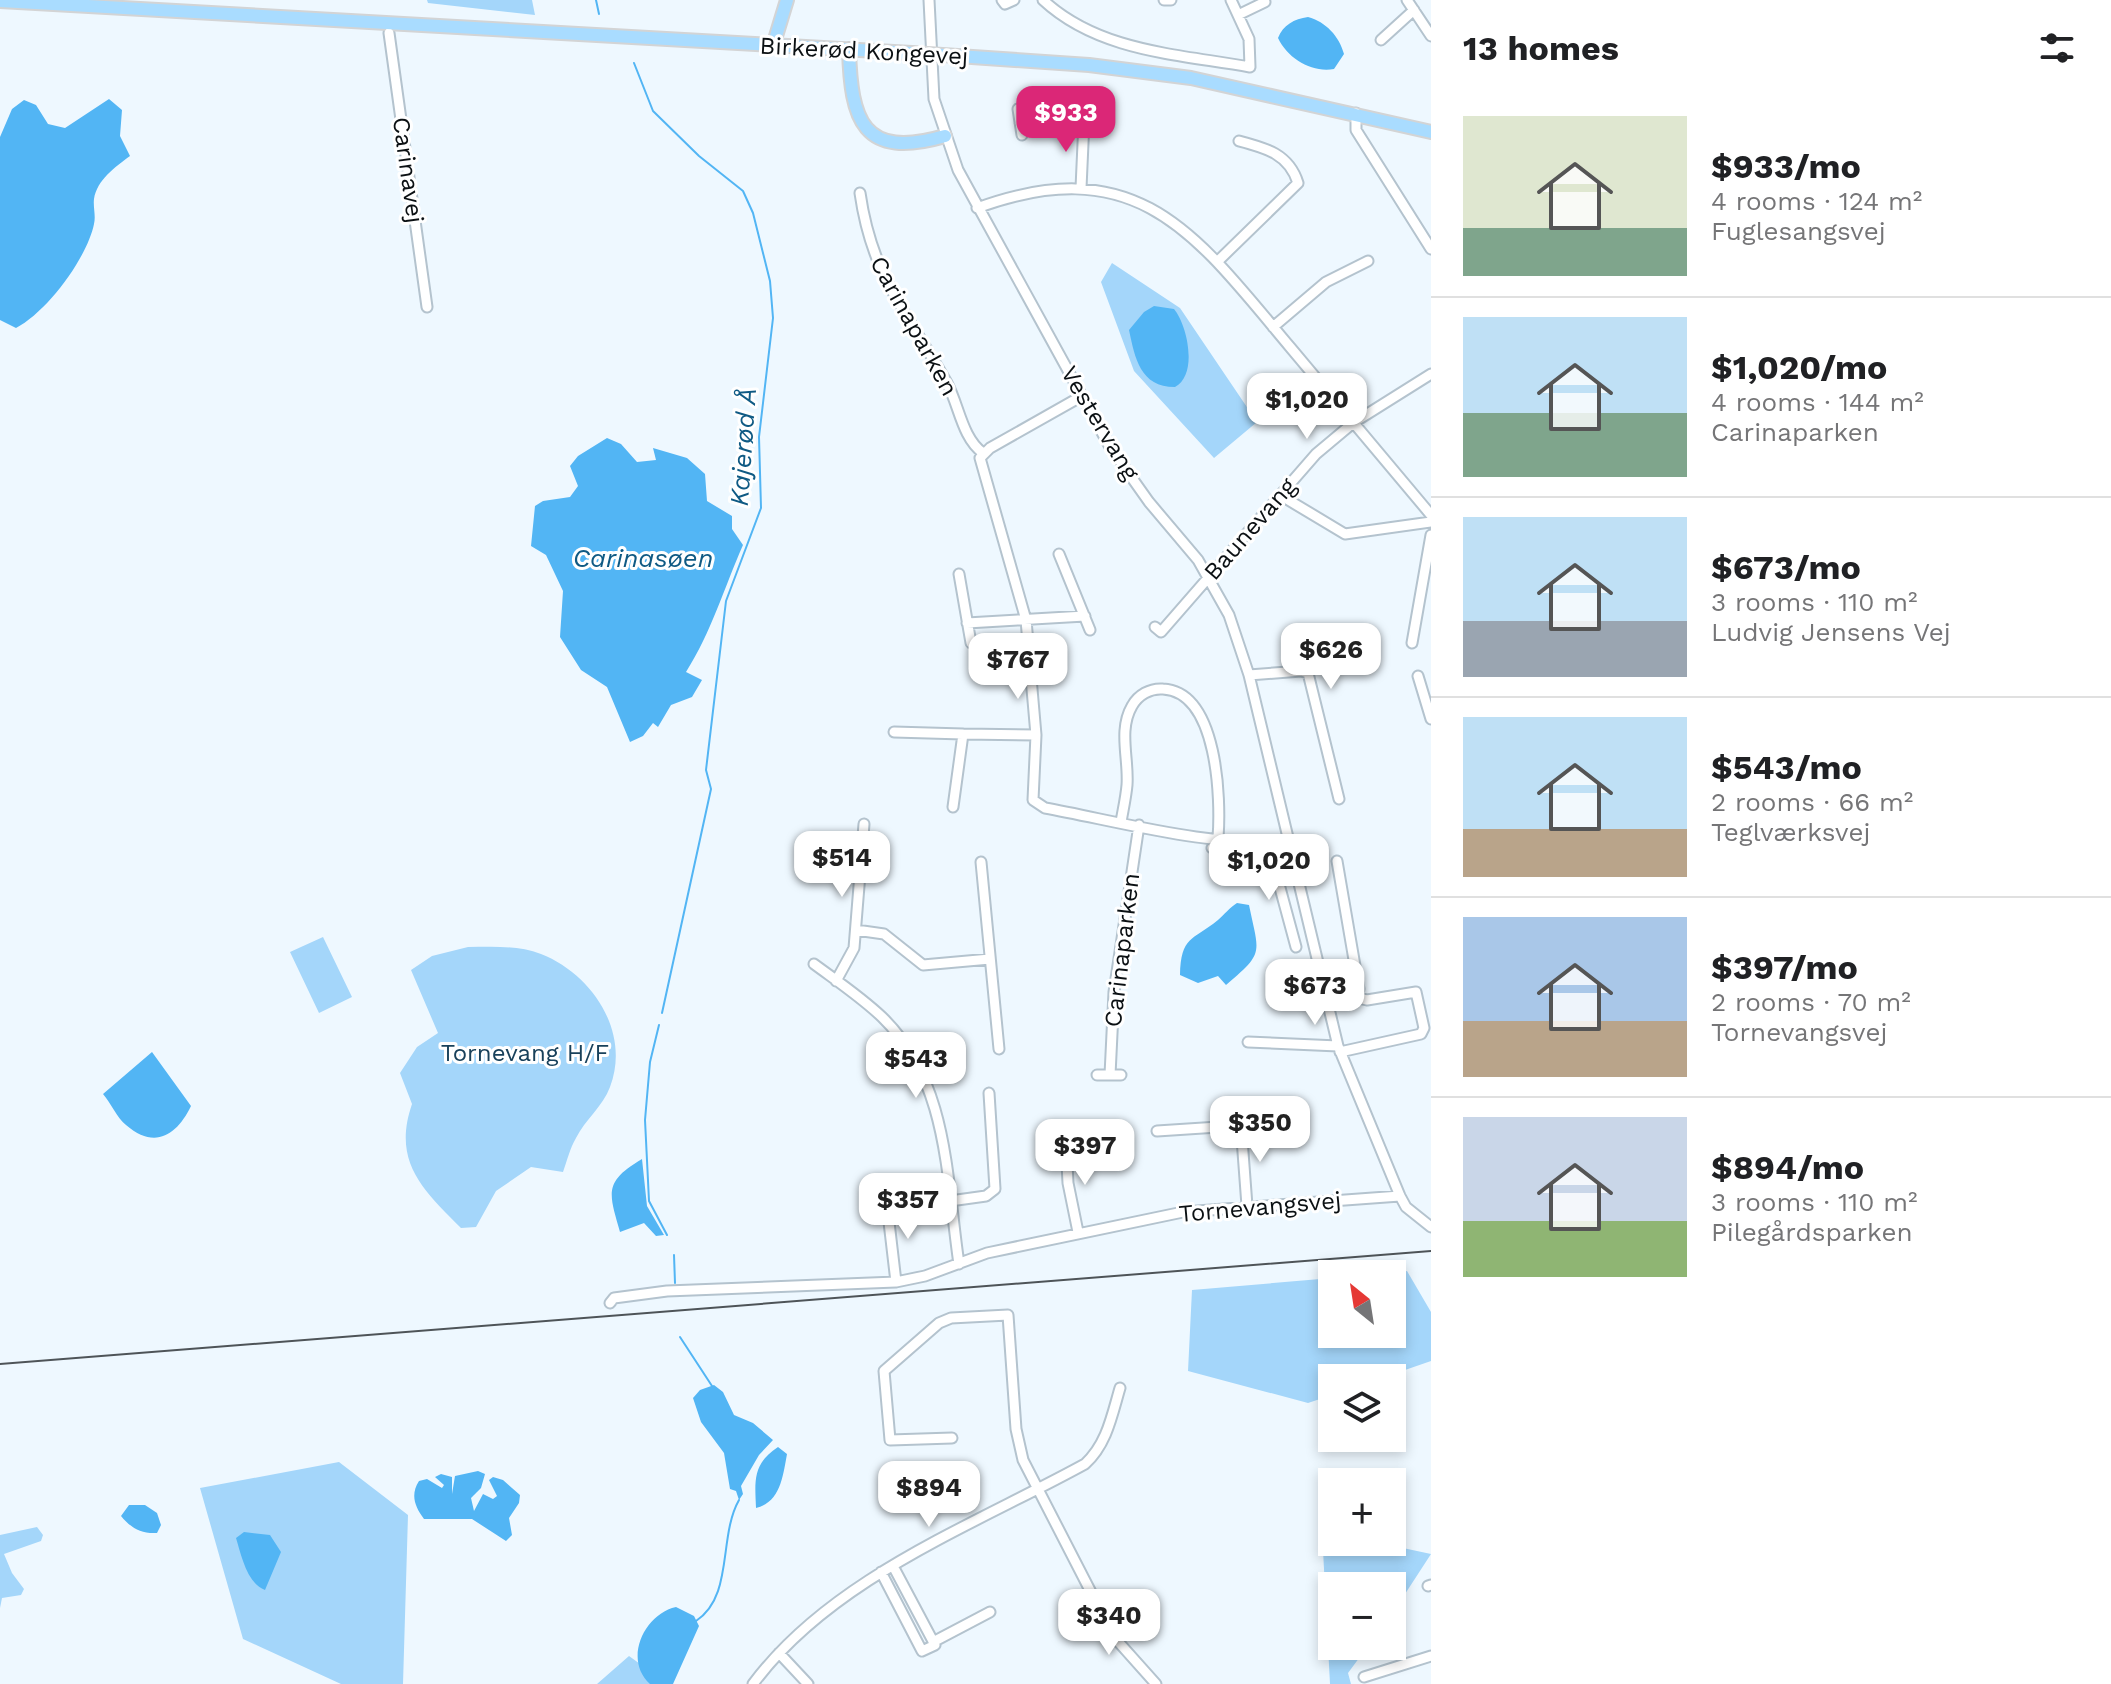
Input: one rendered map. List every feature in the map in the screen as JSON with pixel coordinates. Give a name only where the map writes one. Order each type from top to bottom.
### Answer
[{"type":"main road","points":[[773,46],[787,0]]},
{"type":"main road","name":"Birkerød Kongevej","points":[[0,4],[388,29],[849,49],[1089,65],[1191,78],[1431,132]]},
{"type":"main road","points":[[849,49],[851,102],[864,125],[875,134],[900,144],[945,136]]},
{"type":"street","name":"Vestervang","points":[[929,0],[932,84],[945,136],[977,208],[1110,447],[1149,502],[1209,576],[1229,615],[1249,675],[1326,1006],[1339,1049],[1400,1196]]},
{"type":"street","points":[[1002,0],[1005,4],[1014,0]]},
{"type":"street","points":[[1043,0],[1081,28],[1105,40],[1250,67],[1251,48],[1231,0]]},
{"type":"street","points":[[1164,0],[1171,0]]},
{"type":"street","points":[[1407,0],[1431,36]]},
{"type":"street","points":[[1238,15],[1265,2]]},
{"type":"street","points":[[1381,40],[1414,10]]},
{"type":"street","name":"Carinavej","points":[[388,29],[427,307]]},
{"type":"street","points":[[1018,109],[1022,135]]},
{"type":"street","points":[[1356,113],[1356,130],[1431,249]]},
{"type":"street","points":[[1020,123],[1084,121],[1105,124]]},
{"type":"street","points":[[1081,188],[1084,121]]},
{"type":"street","points":[[1218,261],[1298,183],[1285,160],[1274,151],[1239,141]]},
{"type":"street","points":[[977,208],[1011,196],[1045,189],[1081,188],[1116,194],[1172,219],[1218,261],[1431,515]]},
{"type":"street","name":"Carinaparken","points":[[860,193],[865,226],[885,283],[946,382],[971,442],[983,453],[979,466],[1026,620],[1036,735],[1033,795],[1037,805],[1218,838],[1248,842],[1287,840]]},
{"type":"street","points":[[1273,327],[1326,282],[1368,261]]},
{"type":"street","name":"Baunevang","points":[[1155,627],[1161,632],[1316,454],[1353,423],[1431,374]]},
{"type":"street","points":[[983,453],[1082,396]]},
{"type":"street","points":[[1280,495],[1345,534],[1431,522]]},
{"type":"street","points":[[1412,643],[1431,535]]},
{"type":"street","points":[[1059,554],[1090,630]]},
{"type":"street","points":[[959,574],[971,643]]},
{"type":"street","points":[[967,623],[1085,616]]},
{"type":"street","points":[[1249,675],[1308,673],[1339,799]]},
{"type":"street","points":[[1418,676],[1426,685],[1431,719]]},
{"type":"street","points":[[1121,822],[1127,784],[1127,719],[1139,697],[1151,690],[1164,689],[1178,692],[1192,704],[1209,737],[1219,791],[1218,838]]},
{"type":"street","points":[[894,732],[1036,735]]},
{"type":"street","points":[[953,807],[963,734]]},
{"type":"street","points":[[836,981],[851,957],[856,930],[864,824]]},
{"type":"street","name":"Carinaparken","points":[[1110,1075],[1114,987],[1139,825]]},
{"type":"street","points":[[1245,856],[1248,842]]},
{"type":"street","points":[[1212,848],[1224,855],[1245,856],[1276,873],[1296,947]]},
{"type":"street","points":[[1326,1006],[1347,1002],[1359,989],[1337,861]]},
{"type":"street","points":[[981,862],[999,1049]]},
{"type":"street","points":[[856,930],[884,934],[923,965],[990,959]]},
{"type":"street","points":[[814,964],[892,1028],[926,1081],[942,1131],[959,1264]]},
{"type":"street","points":[[1248,1042],[1339,1049],[1421,1034],[1424,1028],[1416,992],[1367,1000],[1354,997]]},
{"type":"street","points":[[1097,1075],[1121,1075]]},
{"type":"street","points":[[950,1201],[986,1196],[995,1189],[989,1093]]},
{"type":"street","points":[[1157,1131],[1278,1123]]},
{"type":"street","points":[[1241,1125],[1247,1206]]},
{"type":"street","points":[[1066,1145],[1068,1183],[1078,1232]]},
{"type":"street","points":[[1400,1196],[1406,1207],[1431,1227]]},
{"type":"street","name":"Tornevangsvej","points":[[610,1303],[614,1298],[667,1291],[896,1282],[987,1253],[1183,1212],[1400,1196]]},
{"type":"street","points":[[887,1205],[896,1282]]},
{"type":"street","points":[[952,1438],[890,1440],[884,1371],[939,1323],[951,1318],[1008,1315],[1016,1429],[1023,1460],[1114,1637],[1156,1684]]},
{"type":"street","points":[[753,1684],[779,1653],[832,1605],[881,1572],[1085,1464],[1097,1453],[1120,1388]]},
{"type":"street","points":[[893,1566],[933,1642]]},
{"type":"street","points":[[881,1572],[922,1651],[990,1612]]},
{"type":"street","points":[[779,1653],[808,1684]]},
{"type":"street","points":[[1364,1677],[1431,1656]]},
{"type":"green space","points":[[427,0],[532,0],[535,15],[428,3]]},
{"type":"green space","points":[[1112,263],[1180,308],[1257,422],[1214,458],[1134,371],[1101,282]]},
{"type":"green space","points":[[323,937],[352,997],[319,1013],[290,952]]},
{"type":"green space","name":"Tornevang H/F","points":[[468,947],[532,951],[576,975],[591,990],[611,1026],[615,1066],[607,1094],[576,1138],[563,1172],[531,1167],[496,1191],[476,1227],[461,1228],[434,1201],[415,1174],[409,1159],[406,1142],[412,1104],[400,1073],[417,1047],[438,1033],[411,970],[432,956]]},
{"type":"green space","points":[[1406,1271],[1431,1312],[1431,1361],[1406,1370],[1406,1364],[1318,1364],[1318,1400],[1308,1403],[1188,1371],[1192,1290],[1318,1279],[1318,1348],[1406,1348]]},
{"type":"green space","points":[[339,1462],[408,1515],[403,1684],[341,1684],[243,1639],[200,1488]]},
{"type":"green space","points":[[37,1527],[43,1535],[41,1541],[4,1554],[12,1573],[24,1589],[21,1595],[2,1598],[0,1608],[0,1535]]},
{"type":"green space","points":[[1406,1549],[1431,1554],[1406,1592],[1406,1572],[1324,1572],[1323,1556],[1406,1556]]},
{"type":"green space","points":[[629,1656],[668,1684],[597,1684]]},
{"type":"green space","points":[[1329,1660],[1358,1660],[1348,1673],[1351,1684],[1330,1684]]},
{"type":"water","points":[[1308,17],[1326,26],[1339,41],[1344,54],[1334,69],[1317,69],[1302,63],[1282,46],[1278,38],[1290,23]]},
{"type":"water","points":[[109,99],[122,110],[120,136],[130,156],[113,169],[96,192],[90,238],[74,268],[40,310],[16,328],[0,320],[0,137],[12,109],[24,100],[36,105],[48,124],[65,128]]},
{"type":"water","points":[[1154,306],[1174,309],[1187,338],[1187,372],[1175,387],[1163,386],[1147,376],[1134,351],[1129,330],[1144,312]]},
{"type":"water","name":"Carinasøen","points":[[607,438],[621,444],[637,462],[656,460],[653,448],[687,458],[705,474],[707,501],[732,516],[732,529],[743,545],[710,626],[686,672],[702,680],[692,697],[671,705],[658,727],[653,723],[643,736],[630,742],[607,687],[581,670],[560,637],[563,591],[546,555],[531,546],[535,506],[543,501],[570,497],[578,486],[570,466],[578,456]]},
{"type":"water","points":[[1237,903],[1249,905],[1256,943],[1253,958],[1226,985],[1218,976],[1198,983],[1180,975],[1186,946]]},
{"type":"water","points":[[152,1052],[191,1106],[179,1125],[156,1138],[146,1137],[126,1125],[103,1094]]},
{"type":"water","points":[[642,1159],[647,1206],[664,1235],[656,1236],[644,1223],[620,1232],[612,1190],[621,1175]]},
{"type":"water","points":[[714,1385],[723,1392],[734,1415],[753,1423],[773,1440],[759,1455],[741,1486],[743,1494],[739,1500],[736,1491],[730,1489],[724,1453],[701,1422],[693,1398],[700,1390]]},
{"type":"water","points":[[778,1447],[787,1454],[779,1487],[771,1500],[756,1508],[759,1467]]},
{"type":"water","points":[[478,1471],[485,1474],[481,1488],[471,1498],[474,1511],[483,1494],[493,1499],[497,1496],[489,1480],[493,1477],[503,1480],[520,1495],[519,1503],[509,1518],[512,1535],[506,1541],[472,1519],[424,1519],[416,1505],[414,1496],[419,1481],[427,1479],[442,1488],[444,1485],[435,1477],[441,1474],[452,1477],[452,1494],[455,1476]]},
{"type":"water","points":[[129,1505],[145,1505],[157,1513],[161,1525],[157,1533],[141,1531],[121,1516]]},
{"type":"water","points":[[244,1532],[270,1535],[281,1552],[265,1590],[254,1582],[243,1560],[236,1538]]},
{"type":"water","points":[[676,1607],[694,1616],[699,1626],[673,1684],[650,1684],[638,1663],[641,1639],[655,1619]]},
{"type":"waterway","name":"Kajerød Å","points":[[596,0],[599,14]]},
{"type":"waterway","name":"Kajerød Å","points":[[634,63],[653,111],[699,156],[743,191],[753,213],[770,281],[773,318],[759,437],[761,508],[726,601],[706,770],[711,789],[662,1013]]},
{"type":"waterway","name":"Kajerød Å","points":[[659,1025],[650,1062],[645,1120],[649,1201],[667,1235]]},
{"type":"waterway","name":"Kajerød Å","points":[[674,1255],[675,1283]]},
{"type":"waterway","name":"Kajerød Å","points":[[680,1337],[712,1386]]},
{"type":"waterway","points":[[696,1621],[716,1597],[729,1531],[739,1500]]},
{"type":"tram line","points":[[0,1364],[1431,1251]]}]
